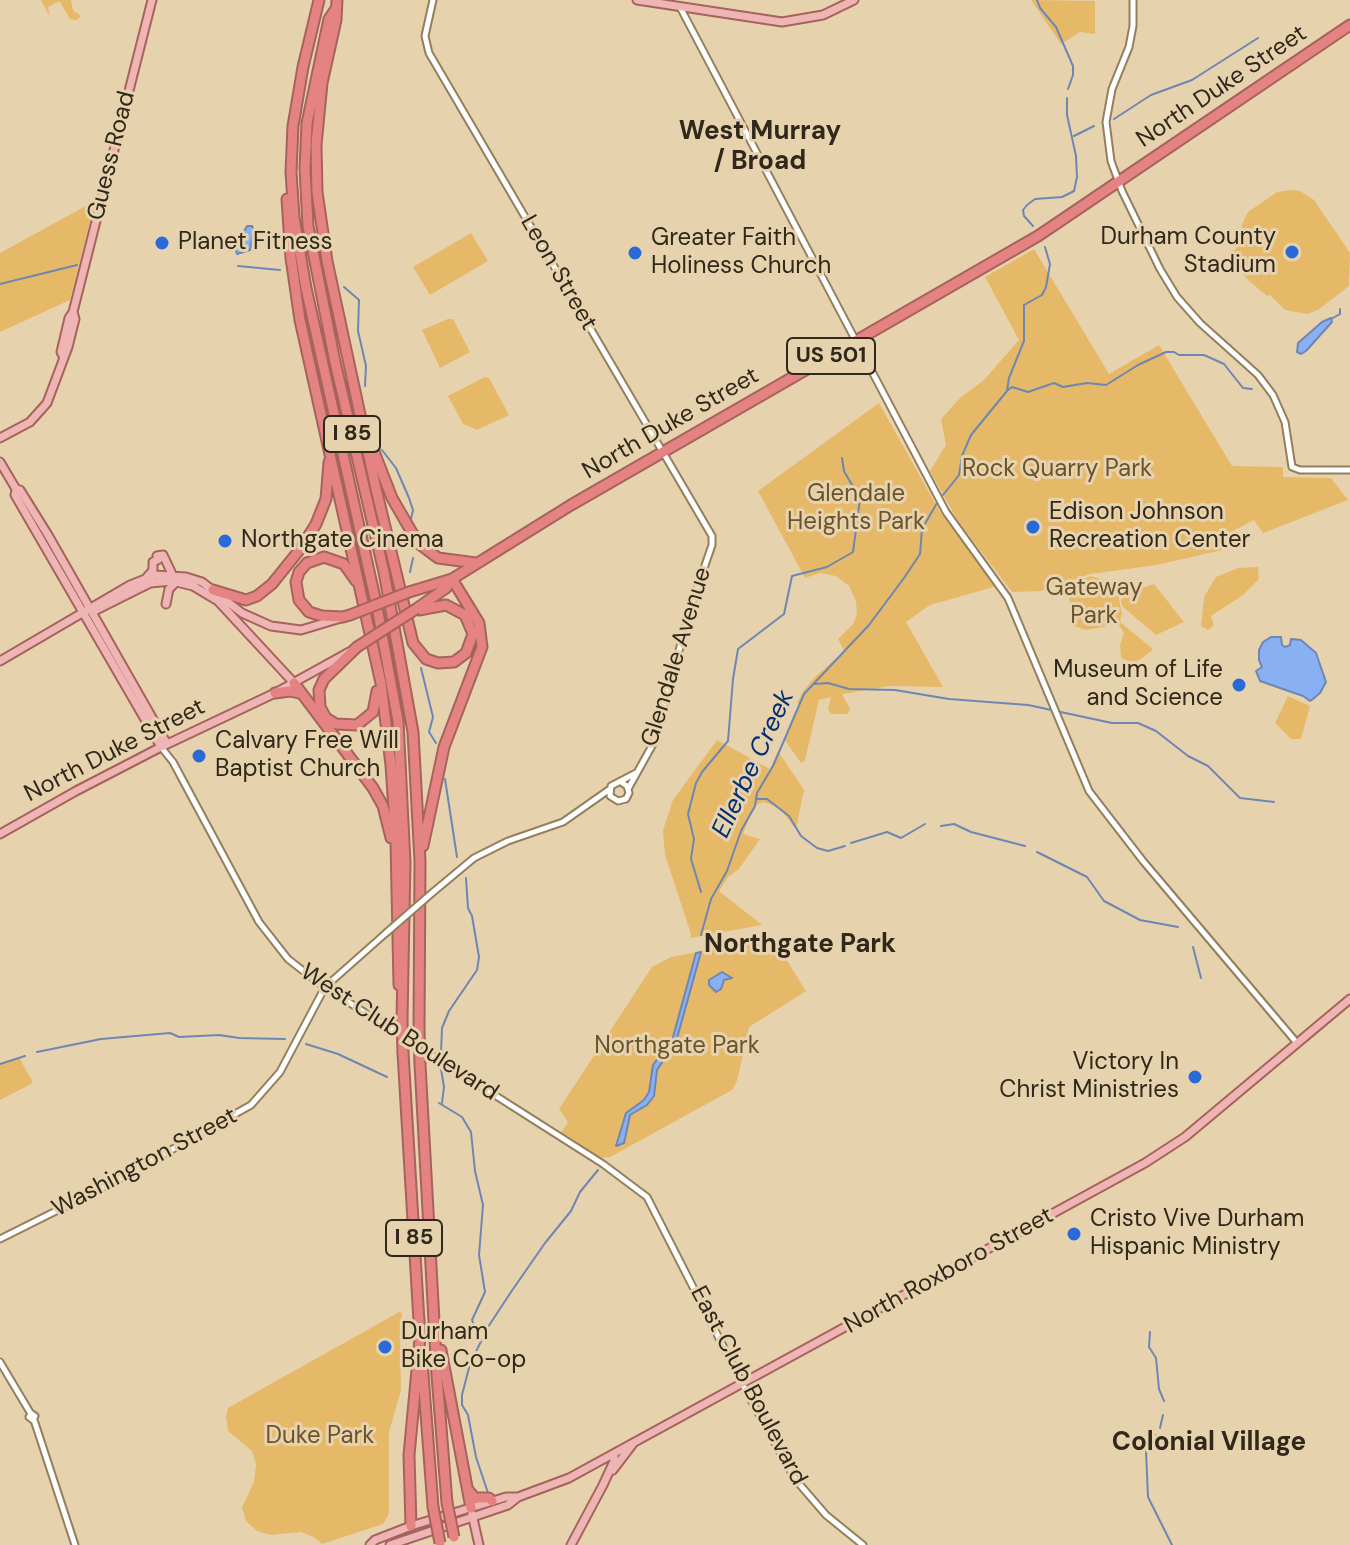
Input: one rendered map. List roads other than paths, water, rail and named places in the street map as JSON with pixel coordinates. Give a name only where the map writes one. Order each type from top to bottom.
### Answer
[{"type":"highway","name":"I 85","points":[[319,0],[296,104],[291,172],[299,253],[377,607],[398,721],[405,863],[403,1053],[420,1338],[433,1507],[440,1544]]},
{"type":"highway","name":"I 85","points":[[336,5],[329,19],[307,123],[305,168],[308,226],[402,662],[413,732],[420,861],[420,1064],[437,1376],[447,1503],[454,1541]]},
{"type":"highway","points":[[336,5],[336,20],[318,114],[317,192],[327,261],[413,643],[421,655],[434,663],[450,663],[466,653],[473,634],[465,615],[446,605],[416,609]]},
{"type":"highway","name":"North Duke Street","points":[[354,649],[446,588],[452,579],[476,563],[1038,236],[1350,25]]},
{"type":"highway","name":"US 501","points":[[291,172],[287,183],[287,208],[293,279],[375,656],[375,708],[361,724],[341,726],[323,713],[318,702],[319,690],[324,679],[354,649]]},
{"type":"highway","points":[[358,404],[382,475],[418,543],[438,558],[476,563]]},
{"type":"highway","points":[[213,590],[238,600],[257,596],[272,584],[301,548],[316,524],[326,499],[329,479],[327,439]]},
{"type":"highway","points":[[346,616],[315,614],[301,605],[296,590],[299,572],[313,560],[331,558],[347,567],[361,592]]},
{"type":"highway","name":"US 501","points":[[346,616],[452,579]]},
{"type":"highway","points":[[420,861],[438,768],[482,647],[479,623],[452,579]]},
{"type":"highway","points":[[375,656],[391,765],[397,974],[402,1008]]},
{"type":"highway","points":[[294,683],[373,788],[386,816],[396,868]]},
{"type":"highway","points":[[275,693],[290,691],[301,694]]},
{"type":"highway","points":[[435,1307],[449,1400],[472,1513]]},
{"type":"highway","points":[[411,1526],[409,1455],[420,1338]]},
{"type":"highway","points":[[468,1490],[476,1498],[492,1501]]},
{"type":"main road","name":"Guess Road","points":[[0,438],[30,422],[45,407],[68,347],[75,319],[73,312],[152,0]]},
{"type":"main road","points":[[637,0],[782,22],[815,17],[854,0]]},
{"type":"main road","name":"West Club Boulevard","points":[[0,462],[16,489],[19,501],[90,611]]},
{"type":"main road","name":"West Club Boulevard","points":[[16,489],[20,490],[34,511],[164,745]]},
{"type":"main road","points":[[19,501],[34,511]]},
{"type":"main road","points":[[0,661],[147,577],[158,557],[163,555],[174,579]]},
{"type":"main road","points":[[147,577],[194,580],[250,618],[284,629],[308,628],[346,616]]},
{"type":"main road","points":[[166,604],[174,579]]},
{"type":"main road","points":[[90,611],[144,585],[174,579],[199,588],[218,601],[294,683]]},
{"type":"main road","name":"North Duke Street","points":[[0,834],[164,745],[275,693],[354,649]]},
{"type":"main road","name":"North Roxboro Street","points":[[392,1544],[414,1541],[492,1501],[518,1497],[551,1486],[599,1463],[1161,1153],[1185,1137],[1350,999]]},
{"type":"main road","points":[[608,1474],[634,1443]]},
{"type":"main road","points":[[571,1545],[608,1474],[614,1455]]},
{"type":"main road","points":[[599,1463],[607,1468],[608,1474]]},
{"type":"main road","name":"North Roxboro Street","points":[[370,1545],[375,1540],[411,1526],[508,1505],[518,1497]]},
{"type":"main road","points":[[472,1513],[479,1545]]},
{"type":"main road","points":[[411,1526],[414,1541]]},
{"type":"main road","points":[[392,1544],[404,1545]]},
{"type":"street","name":"Leon Street","points":[[433,0],[425,36],[429,53],[713,539]]},
{"type":"street","points":[[1133,0],[1129,47],[1112,89],[1106,119],[1108,149],[1119,182],[1160,269],[1177,297],[1200,323],[1258,375],[1273,395],[1287,431],[1292,467],[1300,470],[1350,470]]},
{"type":"street","points":[[680,7],[946,512],[1008,598],[1089,791],[1194,922],[1297,1043]]},
{"type":"street","name":"Glendale Avenue","points":[[628,789],[653,744],[713,539]]},
{"type":"street","name":"West Club Boulevard","points":[[164,745],[264,930],[288,959],[325,987],[634,1185],[651,1202],[677,1253]]},
{"type":"street","name":"Glendale Avenue","points":[[621,782],[637,773]]},
{"type":"street","points":[[596,799],[624,800],[628,789],[621,782],[613,784],[610,789],[613,799]]},
{"type":"street","name":"Washington Street","points":[[0,1239],[116,1181],[251,1105],[280,1072],[325,987],[386,933],[465,865],[485,852],[554,826],[610,789]]},
{"type":"street","name":"East Club Boulevard","points":[[677,1253],[743,1384],[801,1487],[826,1515],[863,1545]]},
{"type":"street","points":[[0,1362],[32,1417],[75,1545]]},
{"type":"water","points":[[247,226],[252,226],[254,230],[250,250],[237,254],[235,248]]},
{"type":"water","points":[[1331,318],[1332,322],[1306,351],[1301,354],[1297,352],[1298,343]]},
{"type":"water","points":[[1271,637],[1281,637],[1285,647],[1290,645],[1291,639],[1301,640],[1316,653],[1326,682],[1320,693],[1310,701],[1260,681],[1256,671],[1262,667],[1259,650],[1263,642]]},
{"type":"water","points":[[701,952],[676,1042],[657,1070],[654,1096],[647,1105],[630,1115],[624,1143],[616,1146],[626,1113],[644,1100],[649,1092],[653,1065],[673,1037],[696,953]]},
{"type":"water","points":[[722,972],[732,978],[724,980],[721,989],[716,992],[709,985],[709,980]]},
{"type":"waterway","name":"Ellerbe Creek","points":[[1037,0],[1056,27],[1073,66],[1068,89]]},
{"type":"waterway","points":[[1114,119],[1151,95],[1192,80],[1258,38]]},
{"type":"waterway","name":"Ellerbe Creek","points":[[1033,226],[1024,216],[1023,210],[1027,205],[1035,199],[1062,197],[1074,191],[1076,156],[1067,115],[1067,98]]},
{"type":"waterway","points":[[1074,136],[1094,126]]},
{"type":"waterway","name":"Ellerbe Creek","points":[[943,495],[959,475],[962,456],[971,435],[1007,391],[1024,341],[1024,305],[1042,295],[1046,287],[1050,264],[1045,247]]},
{"type":"waterway","points":[[0,284],[77,265]]},
{"type":"waterway","points":[[238,266],[280,270]]},
{"type":"waterway","points":[[344,287],[359,300],[358,331],[366,366],[365,386]]},
{"type":"waterway","points":[[1331,319],[1340,314],[1340,309]]},
{"type":"waterway","points":[[1008,390],[1012,387],[1028,392],[1054,383],[1063,387],[1087,383],[1106,385],[1166,352],[1204,355],[1224,364],[1243,388],[1252,389]]},
{"type":"waterway","points":[[382,450],[396,468],[409,498],[413,510],[411,519]]},
{"type":"waterway","points":[[701,892],[691,859],[694,839],[688,814],[702,772],[728,741],[738,649],[784,614],[792,576],[827,567],[853,552],[860,499],[844,471],[842,458]]},
{"type":"waterway","name":"Ellerbe Creek","points":[[701,935],[711,899],[727,871],[741,831],[755,806],[757,793],[773,766],[804,694],[869,625],[904,578],[920,554],[922,529],[937,503]]},
{"type":"waterway","points":[[410,572],[413,558]]},
{"type":"waterway","points":[[421,668],[433,717],[429,732],[436,743]]},
{"type":"waterway","points":[[814,684],[1028,705],[1112,723],[1138,723],[1156,731],[1188,756],[1208,766],[1240,798],[1274,802]]},
{"type":"waterway","points":[[445,779],[457,857]]},
{"type":"waterway","points":[[757,799],[767,799],[789,816],[801,836],[817,848],[828,851],[845,846]]},
{"type":"waterway","points":[[851,843],[887,832],[901,838],[925,824]]},
{"type":"waterway","points":[[941,826],[954,824],[971,832],[1025,846]]},
{"type":"waterway","points":[[1037,852],[1087,877],[1104,901],[1140,920],[1178,927]]},
{"type":"waterway","points":[[441,1052],[442,1028],[449,1011],[477,970],[479,957],[468,908],[466,878]]},
{"type":"waterway","points":[[1193,947],[1201,978]]},
{"type":"waterway","points":[[37,1052],[101,1039],[170,1033],[179,1037],[219,1035],[285,1039]]},
{"type":"waterway","points":[[306,1044],[338,1054],[387,1077]]},
{"type":"waterway","points":[[0,1064],[25,1056]]},
{"type":"waterway","points":[[441,1069],[444,1087],[442,1103]]},
{"type":"waterway","points":[[439,1103],[462,1117],[471,1132],[483,1205],[479,1255],[485,1292],[472,1320],[480,1341]]},
{"type":"waterway","name":"Ellerbe Creek","points":[[488,1493],[476,1457],[468,1415],[462,1405],[470,1364],[488,1327],[511,1292],[598,1170]]},
{"type":"waterway","points":[[1150,1332],[1149,1347],[1156,1358],[1159,1389],[1164,1401]]},
{"type":"waterway","points":[[1160,1428],[1163,1415]]},
{"type":"waterway","points":[[1155,1435],[1146,1451],[1148,1497],[1172,1545]]},
{"type":"place","name":"Planet Fitness","points":[[162,243]]},
{"type":"place","name":"Durham County Stadium","points":[[1292,252]]},
{"type":"place","name":"Greater Faith Holiness Church","points":[[635,253]]},
{"type":"place","name":"Edison Johnson Recreation Center","points":[[1033,527]]},
{"type":"place","name":"Northgate Cinema","points":[[225,541]]},
{"type":"place","name":"Museum of Life and Science","points":[[1239,685]]},
{"type":"place","name":"Calvary Free Will Baptist Church","points":[[199,756]]},
{"type":"place","name":"Victory In Christ Ministries","points":[[1195,1077]]},
{"type":"place","name":"Cristo Vive Durham Hispanic Ministry","points":[[1074,1234]]},
{"type":"place","name":"Durham Bike Co-op","points":[[385,1347]]},
{"type":"district","name":"West Murray / Broad","points":[[760,147]]},
{"type":"district","name":"Northgate Park","points":[[800,945]]},
{"type":"district","name":"Colonial Village","points":[[1209,1443]]},
{"type":"park label","name":"Rock Quarry Park","points":[[1057,470]]},
{"type":"park label","name":"Glendale Heights Park","points":[[856,509]]},
{"type":"park label","name":"Gateway Park","points":[[1094,603]]},
{"type":"park label","name":"Duke Park","points":[[320,1437]]}]
